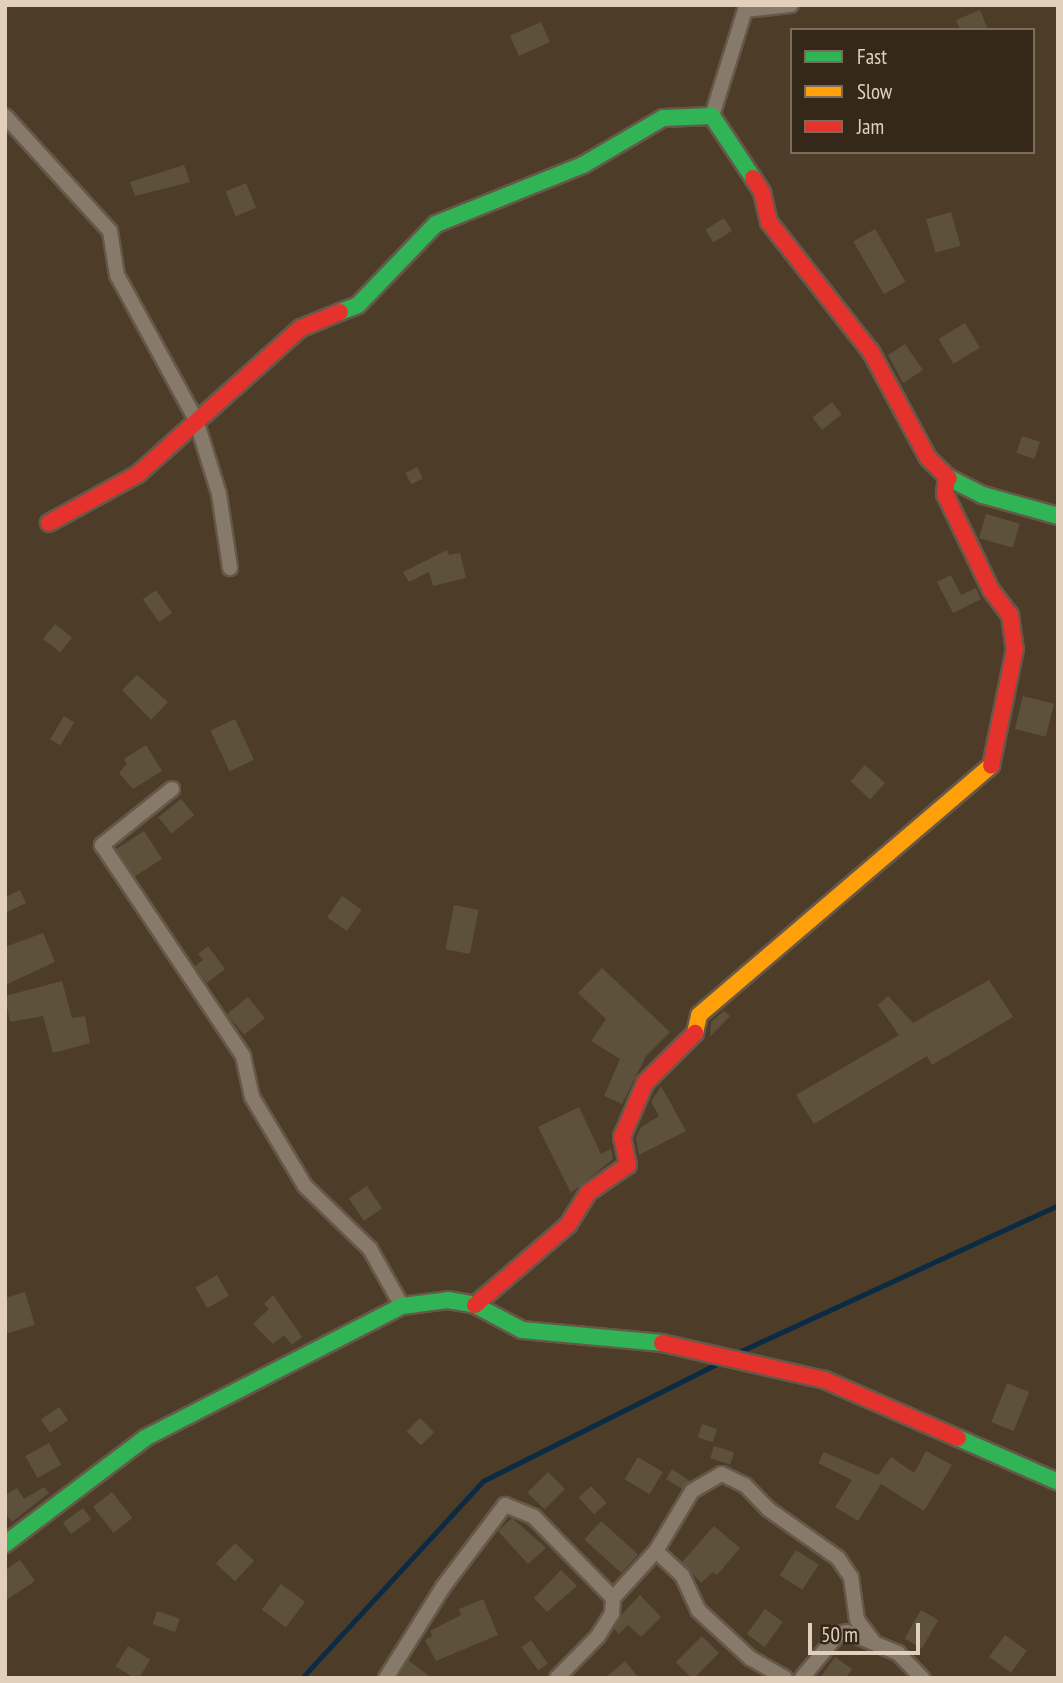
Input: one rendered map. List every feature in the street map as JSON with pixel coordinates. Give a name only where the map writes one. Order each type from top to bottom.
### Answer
[{"type":"street","points":[[712,116],[745,10],[790,5]]},
{"type":"street","points":[[5,116],[110,231],[117,275],[196,420],[219,494],[230,568]]},
{"type":"street","points":[[49,523],[138,474],[301,328],[358,305],[436,223],[583,165],[663,118],[712,116]]},
{"type":"street","points":[[712,116],[762,192],[769,222],[871,352],[909,428],[928,458],[947,477],[992,498],[1058,516]]},
{"type":"street","points":[[475,1305],[568,1225],[589,1192],[628,1165],[622,1137],[646,1083],[693,1040],[699,1015],[990,769],[1015,649],[1010,615],[991,590],[945,494],[947,477]]},
{"type":"street","points":[[173,789],[102,845],[243,1056],[252,1097],[305,1186],[370,1249],[402,1306]]},
{"type":"street","points":[[5,1544],[145,1438],[402,1306],[448,1300],[475,1305],[522,1330],[680,1345],[825,1381],[1058,1482]]},
{"type":"street","points":[[557,1678],[598,1636],[612,1614],[613,1598],[656,1551],[692,1491],[722,1474],[745,1485],[768,1508],[838,1558],[851,1577],[856,1620],[873,1641]]},
{"type":"street","points":[[386,1678],[443,1587],[505,1505],[534,1517],[613,1598]]},
{"type":"street","points":[[656,1551],[682,1575],[698,1609],[750,1658],[785,1678]]},
{"type":"street","points":[[802,1678],[838,1634],[847,1632],[898,1653],[922,1678]]},
{"type":"building","points":[[980,10],[987,28],[959,28],[956,20]]},
{"type":"building","points":[[541,22],[550,42],[519,56],[510,36]]},
{"type":"building","points":[[184,165],[190,182],[135,196],[130,182]]},
{"type":"building","points":[[246,183],[256,208],[236,216],[226,191]]},
{"type":"building","points":[[951,212],[961,246],[936,253],[926,219]]},
{"type":"building","points":[[724,218],[732,231],[713,242],[705,230]]},
{"type":"building","points":[[875,229],[906,282],[884,294],[853,242]]},
{"type":"building","points":[[965,323],[980,348],[953,364],[938,339]]},
{"type":"building","points":[[905,344],[923,370],[903,383],[888,355]]},
{"type":"building","points":[[832,402],[842,415],[822,430],[812,417]]},
{"type":"building","points":[[1022,436],[1040,442],[1035,459],[1016,453]]},
{"type":"building","points":[[417,467],[423,479],[411,484],[405,473]]},
{"type":"building","points":[[986,514],[1020,524],[1013,548],[979,538]]},
{"type":"building","points":[[447,550],[449,555],[460,553],[466,578],[433,586],[429,572],[409,582],[403,572]]},
{"type":"building","points":[[951,575],[961,595],[976,588],[981,599],[953,613],[937,582]]},
{"type":"building","points":[[156,590],[172,613],[159,622],[143,599]]},
{"type":"building","points":[[55,624],[72,638],[60,653],[43,639]]},
{"type":"building","points":[[137,675],[168,702],[151,720],[122,690]]},
{"type":"building","points":[[1023,696],[1054,704],[1046,737],[1015,729]]},
{"type":"building","points":[[64,716],[74,722],[60,745],[50,739]]},
{"type":"building","points":[[235,719],[254,760],[230,771],[211,730]]},
{"type":"building","points":[[146,745],[162,771],[133,789],[119,773],[127,764],[124,759]]},
{"type":"building","points":[[865,765],[885,783],[870,799],[850,781]]},
{"type":"building","points":[[181,799],[194,815],[172,834],[158,817]]},
{"type":"building","points":[[144,831],[162,859],[134,877],[116,849]]},
{"type":"building","points":[[20,890],[26,903],[5,913],[5,897]]},
{"type":"building","points":[[342,896],[362,910],[347,931],[327,917]]},
{"type":"building","points":[[454,905],[479,910],[470,954],[445,949]]},
{"type":"building","points":[[43,933],[55,962],[5,985],[5,947]]},
{"type":"building","points":[[208,946],[225,969],[207,983],[195,966],[203,960],[198,954]]},
{"type":"building","points":[[602,968],[670,1032],[646,1056],[622,1104],[604,1096],[620,1059],[591,1041],[606,1019],[578,993]]},
{"type":"building","points":[[989,980],[1013,1017],[932,1065],[927,1056],[814,1124],[796,1095],[899,1035],[878,1005],[888,996],[913,1023]]},
{"type":"building","points":[[62,981],[72,1018],[85,1016],[90,1043],[53,1053],[43,1016],[10,1022],[5,996]]},
{"type":"building","points":[[248,997],[265,1018],[244,1035],[227,1014]]},
{"type":"building","points":[[724,1011],[730,1016],[710,1037],[711,1022]]},
{"type":"building","points":[[661,1086],[686,1131],[639,1155],[636,1138],[640,1128],[659,1116],[651,1102]]},
{"type":"building","points":[[579,1107],[601,1154],[611,1149],[613,1159],[571,1193],[538,1127]]},
{"type":"building","points":[[367,1186],[382,1208],[364,1221],[349,1198]]},
{"type":"building","points":[[217,1275],[229,1296],[207,1308],[195,1288]]},
{"type":"building","points":[[25,1292],[35,1325],[5,1334],[5,1298]]},
{"type":"building","points":[[273,1295],[302,1337],[292,1345],[284,1335],[273,1344],[253,1324],[269,1309],[264,1304]]},
{"type":"building","points":[[1007,1383],[1029,1392],[1014,1431],[991,1422]]},
{"type":"building","points":[[59,1407],[68,1420],[50,1433],[41,1420]]},
{"type":"building","points":[[420,1418],[434,1432],[421,1446],[407,1431]]},
{"type":"building","points":[[702,1424],[717,1429],[713,1442],[698,1437]]},
{"type":"building","points":[[49,1443],[61,1465],[38,1478],[25,1456]]},
{"type":"building","points":[[714,1446],[734,1452],[730,1465],[710,1458]]},
{"type":"building","points":[[926,1451],[952,1465],[924,1511],[881,1484],[858,1521],[835,1507],[852,1480],[818,1463],[824,1452],[878,1475],[891,1457],[914,1473]]},
{"type":"building","points":[[638,1457],[663,1472],[649,1494],[625,1479]]},
{"type":"building","points":[[672,1469],[690,1481],[682,1489],[666,1479]]},
{"type":"building","points":[[548,1472],[565,1489],[544,1509],[527,1493]]},
{"type":"building","points":[[591,1486],[607,1503],[594,1514],[579,1498]]},
{"type":"building","points":[[44,1487],[49,1493],[12,1522],[5,1513],[5,1495],[17,1488],[24,1499]]},
{"type":"building","points":[[112,1492],[132,1518],[113,1533],[93,1507]]},
{"type":"building","points":[[83,1508],[91,1519],[71,1534],[63,1523]]},
{"type":"building","points":[[512,1518],[546,1548],[528,1564],[498,1531]]},
{"type":"building","points":[[601,1521],[638,1554],[621,1573],[584,1540]]},
{"type":"building","points":[[714,1526],[740,1548],[717,1575],[713,1572],[701,1583],[682,1562]]},
{"type":"building","points":[[235,1543],[254,1561],[235,1581],[216,1563]]},
{"type":"building","points":[[796,1550],[819,1565],[802,1590],[780,1575]]},
{"type":"building","points":[[20,1560],[35,1581],[5,1601],[5,1570]]},
{"type":"building","points":[[561,1570],[577,1586],[547,1612],[534,1598]]},
{"type":"building","points":[[281,1584],[305,1602],[286,1628],[262,1610]]},
{"type":"building","points":[[640,1595],[661,1617],[641,1637],[628,1625],[619,1634],[614,1629],[622,1614]]},
{"type":"building","points":[[483,1599],[498,1635],[436,1661],[425,1640],[433,1636],[430,1631],[461,1615],[459,1609]]},
{"type":"building","points":[[765,1609],[783,1622],[765,1647],[747,1634]]},
{"type":"building","points":[[921,1610],[938,1620],[922,1649],[904,1639]]},
{"type":"building","points":[[157,1611],[180,1619],[175,1632],[152,1624]]},
{"type":"building","points":[[1005,1635],[1027,1651],[1011,1673],[989,1657]]},
{"type":"building","points":[[702,1636],[719,1653],[694,1678],[676,1662]]},
{"type":"building","points":[[531,1640],[548,1663],[538,1671],[521,1647]]},
{"type":"building","points":[[128,1646],[150,1659],[139,1678],[116,1667]]},
{"type":"building","points":[[835,1657],[852,1669],[846,1678],[820,1678]]},
{"type":"building","points":[[408,1660],[432,1678],[398,1678]]},
{"type":"building","points":[[625,1661],[639,1678],[605,1678]]},
{"type":"waterway","points":[[741,1351],[1058,1205]]},
{"type":"waterway","points":[[302,1678],[483,1481],[721,1362]]},
{"type":"traffic: fast","points":[[340,312],[358,305],[436,224],[583,165],[663,118],[712,116],[753,178]]},
{"type":"traffic: fast","points":[[949,478],[983,495],[1058,516]]},
{"type":"traffic: fast","points":[[5,1544],[145,1438],[402,1306],[448,1300],[475,1305],[522,1330],[662,1343]]},
{"type":"traffic: fast","points":[[958,1438],[1058,1482]]},
{"type":"traffic: slow","points":[[695,1033],[699,1015],[991,766]]},
{"type":"traffic: jam","points":[[753,178],[762,192],[769,222],[871,352],[928,458],[949,478]]},
{"type":"traffic: jam","points":[[49,523],[138,474],[301,328],[340,312]]},
{"type":"traffic: jam","points":[[947,477],[945,494],[991,590],[1010,615],[1015,649],[991,766]]},
{"type":"traffic: jam","points":[[475,1305],[568,1225],[589,1192],[628,1165],[622,1137],[645,1083],[695,1033]]},
{"type":"traffic: jam","points":[[662,1343],[825,1380],[958,1438]]}]
